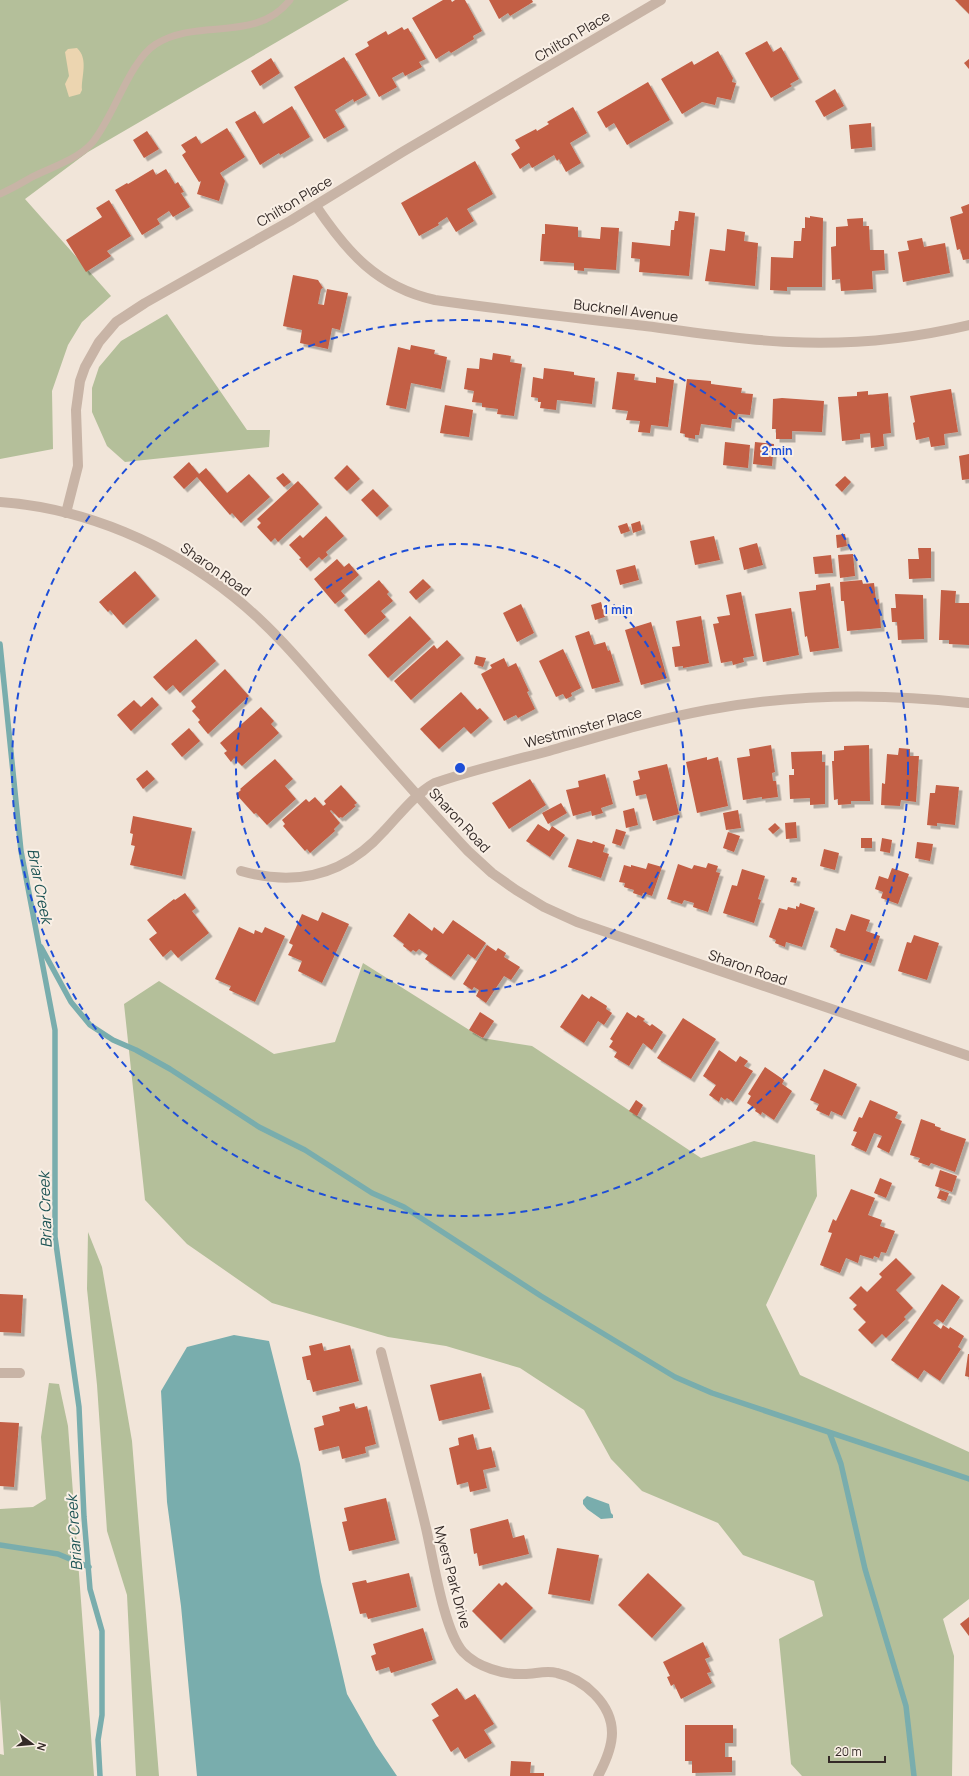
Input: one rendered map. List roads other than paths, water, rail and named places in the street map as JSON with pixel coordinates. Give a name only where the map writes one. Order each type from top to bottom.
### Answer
[{"type":"street","name":"Chilton Place","points":[[66,513],[78,466],[76,410],[80,381],[92,354],[107,331],[130,312],[316,206],[398,155],[661,0]]},
{"type":"street","name":"Bucknell Avenue","points":[[316,206],[343,244],[364,265],[403,289],[434,300],[706,334],[788,342],[832,343],[876,340],[969,325]]},
{"type":"street","name":"Sharon Road","points":[[0,502],[66,513],[101,523],[147,542],[204,575],[235,598],[271,631],[295,656],[468,851],[492,873],[525,896],[558,914],[640,945],[969,1056]]},
{"type":"street","name":"Westminster Place","points":[[241,871],[271,878],[284,879],[313,875],[341,866],[361,854],[372,844],[418,796],[430,786],[443,780],[656,721],[709,709],[762,702],[846,696],[917,697],[969,703]]},
{"type":"street","name":"Myers Park Drive","points":[[381,1352],[440,1590],[456,1642],[469,1657],[490,1668],[516,1674],[555,1672],[576,1679],[591,1691],[600,1701],[609,1716],[612,1732],[610,1748],[598,1776]]},
{"type":"street","points":[[0,1373],[20,1373]]},
{"type":"lane","points":[[0,194],[87,148],[100,131],[136,67],[146,52],[156,44],[172,36],[186,32],[240,27],[259,23],[275,15],[290,0]]},
{"type":"water","points":[[234,1335],[269,1341],[300,1464],[321,1582],[347,1694],[376,1745],[397,1776],[197,1776],[181,1606],[167,1502],[161,1391],[187,1347]]},
{"type":"water","points":[[587,1496],[609,1504],[613,1518],[601,1519],[587,1509],[583,1504],[583,1500]]},
{"type":"waterway","name":"Briar Creek","points":[[0,644],[21,851],[55,1030],[55,1237],[79,1407],[84,1517],[90,1589],[102,1631],[102,1715],[98,1740],[100,1776]]},
{"type":"waterway","points":[[41,947],[71,1002],[90,1025],[113,1040],[136,1050],[170,1069],[259,1127],[305,1150],[372,1193],[404,1207],[541,1296],[675,1377],[712,1393],[969,1479]]},
{"type":"waterway","points":[[830,1434],[841,1464],[865,1569],[906,1706],[914,1776]]},
{"type":"waterway","points":[[0,1545],[58,1554],[89,1567]]}]
